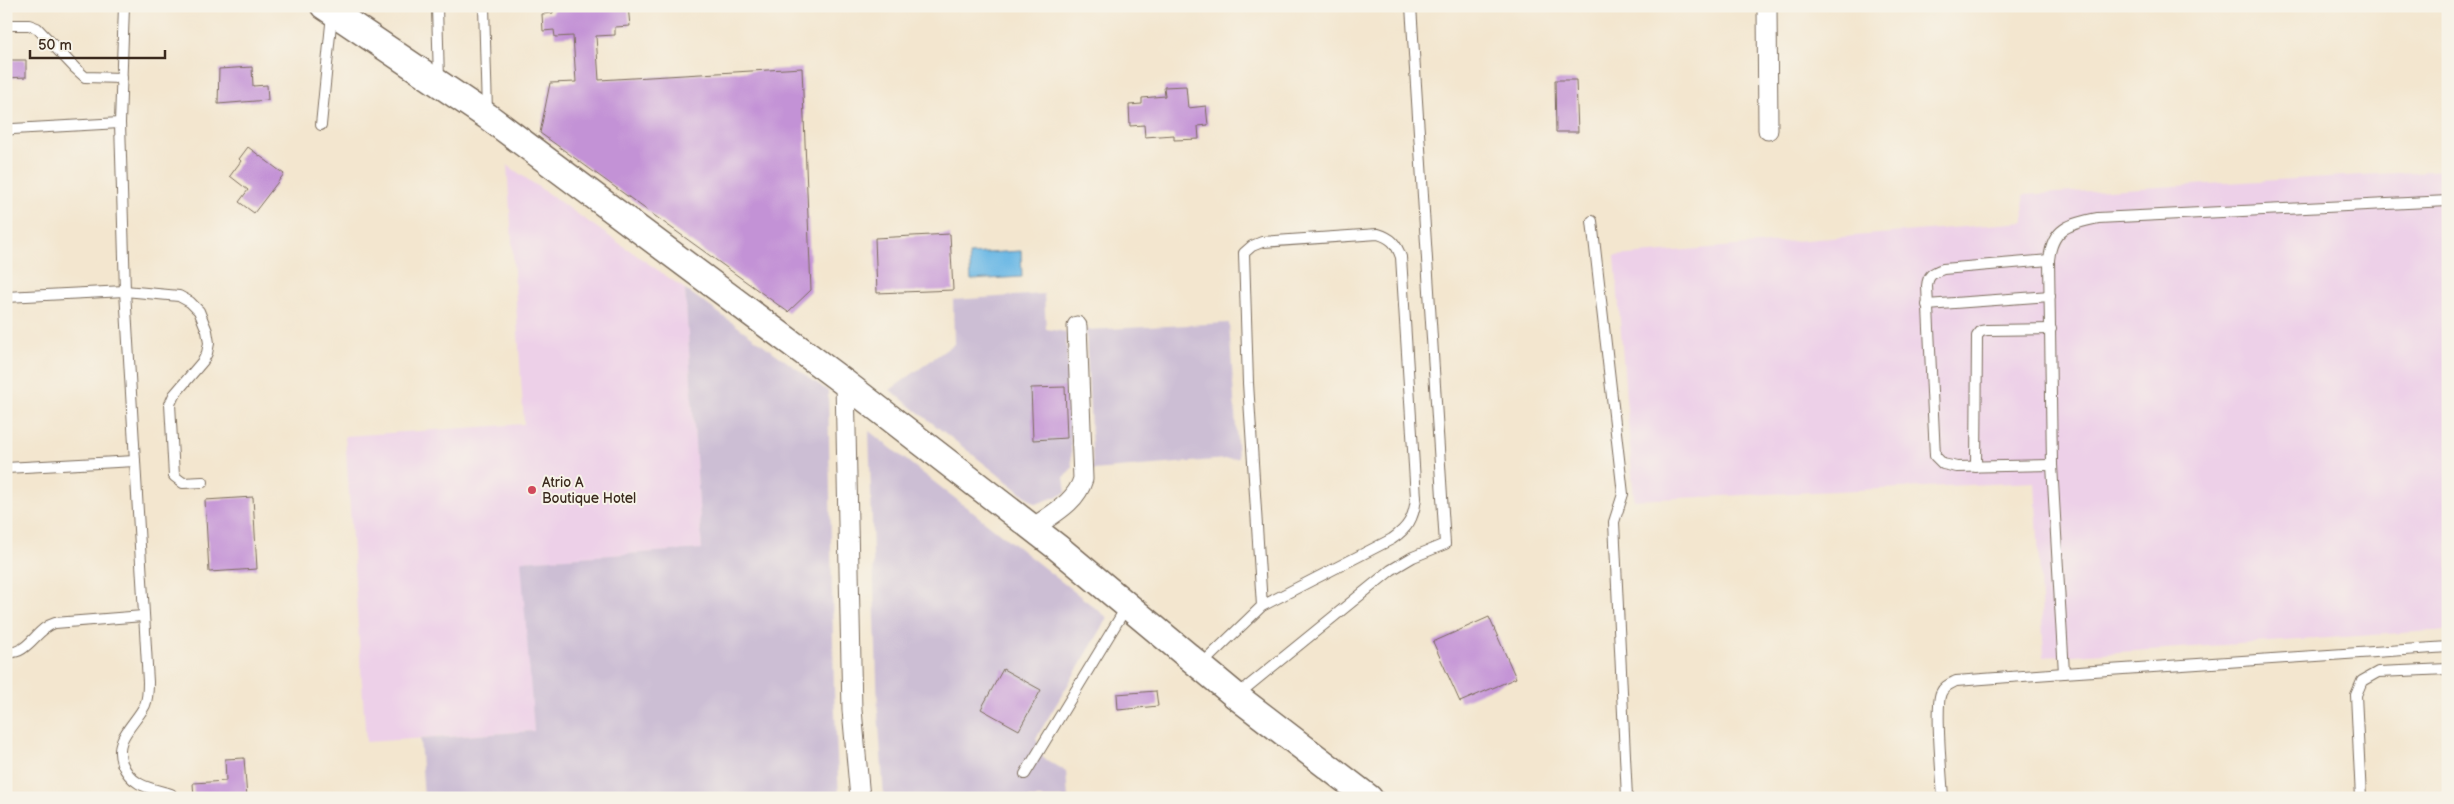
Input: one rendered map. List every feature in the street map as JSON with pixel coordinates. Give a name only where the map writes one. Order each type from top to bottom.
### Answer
[{"type":"main road","points":[[328,8],[487,116],[845,383],[1033,528],[1236,696],[1368,798]]},
{"type":"street","points":[[1767,6],[1768,130]]},
{"type":"street","points":[[1033,528],[1070,501],[1079,491],[1083,479],[1077,326]]},
{"type":"street","points":[[845,383],[852,710],[860,798]]},
{"type":"lane","points":[[124,6],[120,123],[125,291],[142,616],[148,682],[145,706],[124,736],[120,758],[126,773],[137,784],[171,794]]},
{"type":"lane","points":[[437,6],[439,82]]},
{"type":"lane","points":[[484,6],[487,116]]},
{"type":"lane","points":[[1236,696],[1390,570],[1413,556],[1445,544],[1411,6]]},
{"type":"lane","points":[[321,125],[328,8]]},
{"type":"lane","points":[[6,25],[29,25],[37,28],[85,77],[122,78]]},
{"type":"lane","points":[[6,131],[20,128],[120,123]]},
{"type":"lane","points":[[2064,673],[2052,465],[2050,329],[2051,246],[2059,232],[2074,223],[2098,218],[2448,202]]},
{"type":"lane","points":[[1592,221],[1623,494],[1614,522],[1627,798]]},
{"type":"lane","points":[[1200,666],[1262,606],[1392,539],[1406,529],[1414,514],[1416,498],[1401,257],[1397,245],[1389,238],[1378,234],[1262,242],[1252,246],[1244,253],[1248,383],[1262,606]]},
{"type":"lane","points":[[2050,260],[1943,268],[1932,273],[1928,278],[1927,305],[1935,456],[1943,464],[1957,467],[2052,465]]},
{"type":"lane","points":[[6,297],[125,291],[179,296],[190,302],[199,311],[204,321],[209,343],[207,354],[174,395],[169,414],[174,476],[183,483],[203,482]]},
{"type":"lane","points":[[1927,305],[2050,296]]},
{"type":"lane","points":[[1976,467],[1977,336],[1981,331],[1987,330],[2050,329]]},
{"type":"lane","points":[[6,468],[135,461]]},
{"type":"lane","points":[[1025,774],[1127,606]]},
{"type":"lane","points":[[6,652],[24,648],[46,625],[142,616]]},
{"type":"lane","points":[[1944,798],[1939,708],[1941,693],[1946,686],[1956,681],[2448,647]]},
{"type":"lane","points":[[2361,798],[2356,694],[2362,681],[2378,672],[2448,669]]},
{"type":"shaded area","points":[[507,165],[685,289],[702,549],[522,561],[534,731],[366,742],[345,436],[524,424]]},
{"type":"shaded area","points":[[2448,170],[2448,630],[2044,657],[2035,482],[1634,500],[1615,256],[2024,222],[2023,195]]},
{"type":"shaded area","points":[[685,289],[828,391],[834,690],[839,798],[424,798],[420,739],[534,731],[521,561],[702,549]]},
{"type":"shaded area","points":[[1044,294],[1046,329],[1066,332],[1072,468],[1064,477],[1066,493],[1036,504],[890,390],[954,344],[953,300]]},
{"type":"shaded area","points":[[1229,323],[1238,458],[1093,470],[1086,330]]},
{"type":"shaded area","points":[[869,431],[1108,618],[1036,738],[1043,758],[1066,771],[1068,798],[884,798],[878,712]]},
{"type":"water","points":[[1021,251],[1022,277],[971,280],[969,254]]},
{"type":"building","points":[[553,6],[628,6],[630,26],[615,27],[615,35],[596,36],[599,80],[802,68],[811,290],[788,312],[540,133],[550,83],[576,82],[573,36],[555,37],[554,30],[543,31],[542,14],[553,13]]},
{"type":"building","points":[[6,60],[26,60],[26,77],[6,78]]},
{"type":"building","points":[[252,67],[253,86],[267,85],[268,100],[218,104],[219,69]]},
{"type":"building","points":[[1555,80],[1576,80],[1578,132],[1556,132]]},
{"type":"building","points":[[1186,86],[1188,108],[1206,106],[1208,125],[1198,126],[1199,139],[1174,140],[1174,135],[1145,137],[1144,125],[1130,126],[1129,105],[1142,104],[1142,98],[1165,96],[1164,87]]},
{"type":"building","points":[[248,147],[284,174],[254,213],[239,202],[248,190],[230,176]]},
{"type":"building","points":[[950,234],[953,290],[877,293],[875,238]]},
{"type":"building","points":[[1065,387],[1067,438],[1033,440],[1031,388]]},
{"type":"building","points":[[253,497],[257,569],[209,572],[205,500]]},
{"type":"building","points":[[1489,617],[1516,678],[1460,702],[1433,642]]},
{"type":"building","points":[[1003,669],[1041,690],[1019,730],[981,709]]},
{"type":"building","points":[[1156,691],[1158,706],[1118,710],[1117,694]]},
{"type":"building","points":[[244,758],[247,798],[194,798],[193,783],[226,781],[225,759]]},
{"type":"place","name":"Atrio A Boutique Hotel","points":[[532,490]]}]
